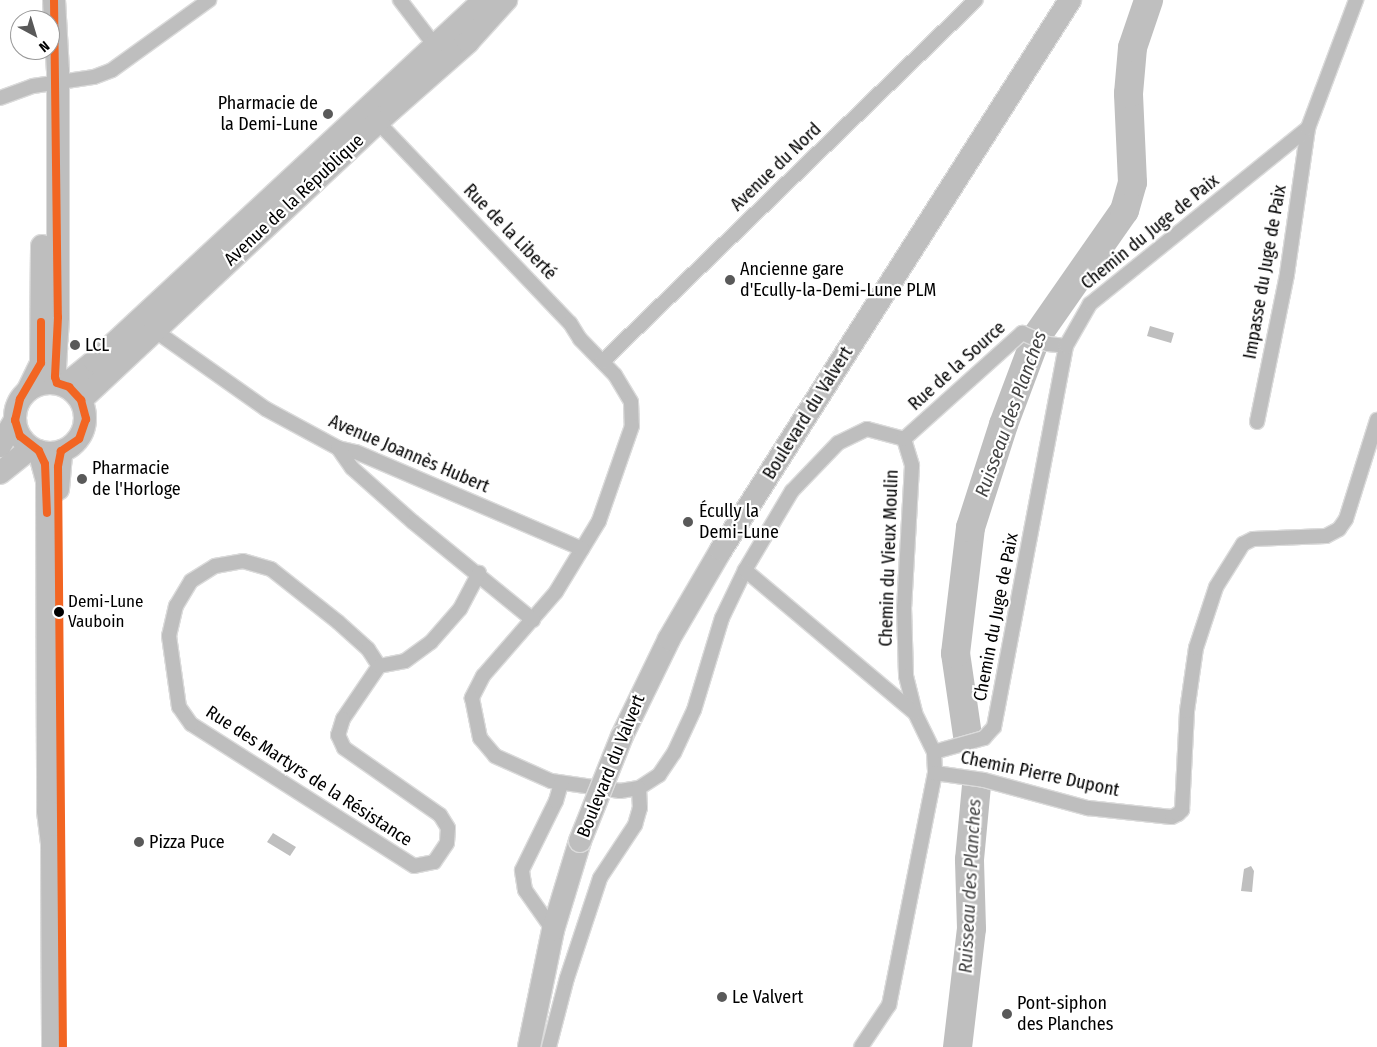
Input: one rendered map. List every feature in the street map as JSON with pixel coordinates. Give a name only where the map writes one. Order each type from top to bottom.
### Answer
[{"type":"main road","points":[[0,446],[15,420],[20,399],[28,390],[41,363],[54,0]]},
{"type":"main road","name":"Avenue de la République","points":[[68,389],[154,330],[377,121],[435,46],[484,0]]},
{"type":"main road","name":"Avenue de la République","points":[[435,46],[506,0]]},
{"type":"main road","name":"Boulevard du Valvert","points":[[529,1047],[553,930],[580,841],[622,736],[656,663],[721,550],[1070,0]]},
{"type":"main road","points":[[0,473],[35,449],[61,452],[79,439],[84,430],[86,419],[54,368],[58,318],[56,188],[50,82],[46,60]]},
{"type":"main road","name":"Avenue de la République","points":[[68,389],[101,355],[377,121]]},
{"type":"main road","points":[[28,390],[38,384],[68,389]]},
{"type":"main road","points":[[15,420],[20,436],[35,449],[48,480],[48,810],[52,846],[53,1047]]},
{"type":"main road","points":[[61,452],[58,467],[63,765],[63,1047]]},
{"type":"street","points":[[0,98],[50,82],[94,77],[112,70],[208,0]]},
{"type":"street","points":[[400,0],[435,46]]},
{"type":"street","name":"Avenue du Nord","points":[[602,362],[976,0]]},
{"type":"street","points":[[1308,128],[1356,0]]},
{"type":"street","name":"Rue de la Liberté","points":[[377,121],[570,322],[625,390],[634,419],[599,521],[556,592],[483,676],[472,698],[473,717],[480,738],[495,756],[561,783],[620,791],[639,788]]},
{"type":"street","name":"Chemin du Juge de Paix","points":[[941,750],[984,738],[994,727],[1066,346],[1090,304],[1308,128]]},
{"type":"street","name":"Impasse du Juge de Paix","points":[[1257,422],[1286,274],[1308,128]]},
{"type":"street","name":"Avenue Joannès Hubert","points":[[154,330],[266,409],[338,448],[356,452],[582,549]]},
{"type":"street","name":"Rue de la Source","points":[[904,439],[1022,332],[1048,344],[1066,346]]},
{"type":"street","name":"Chemin Pierre Dupont","points":[[942,773],[984,780],[1088,808],[1172,817],[1178,814],[1182,810],[1187,721],[1196,648],[1216,587],[1243,544],[1253,539],[1326,536],[1339,529],[1346,519],[1377,420]]},
{"type":"street","points":[[549,1047],[567,978],[600,878],[635,825],[640,808],[639,788],[659,775],[674,754],[694,710],[722,618],[744,570],[792,491],[838,444],[866,429],[904,439]]},
{"type":"street","name":"Chemin du Vieux Moulin","points":[[861,1047],[889,1006],[942,773],[941,750],[915,714],[906,676],[904,645],[912,466],[904,439]]},
{"type":"street","points":[[338,448],[352,468],[533,620]]},
{"type":"street","name":"Rue des Martyrs de la Résistance","points":[[244,562],[271,570],[278,575],[338,622],[368,649],[379,666],[343,718],[338,736],[344,748],[440,814],[448,828],[447,843],[434,862],[414,866],[191,724],[179,707],[169,636],[176,606],[191,581],[215,566],[244,562]]},
{"type":"street","points":[[744,570],[915,714]]},
{"type":"street","points":[[379,666],[405,661],[432,642],[460,609],[479,573]]},
{"type":"street","points":[[553,930],[525,890],[522,870],[556,801],[561,783]]},
{"type":"shaded area","points":[[1150,326],[1174,333],[1171,343],[1147,336]]},
{"type":"shaded area","points":[[273,833],[296,847],[290,856],[267,842]]},
{"type":"shaded area","points":[[1251,866],[1254,871],[1252,892],[1241,891],[1244,869]]},
{"type":"waterway","name":"Ruisseau des Planches","points":[[967,735],[955,653],[970,527],[1003,424],[1036,336],[1124,210],[1132,182],[1128,93],[1132,47],[1148,0]]},
{"type":"waterway","name":"Ruisseau des Planches","points":[[957,1047],[971,928],[969,859],[976,785]]},
{"type":"transit line","points":[[54,0],[58,317],[55,377],[57,383],[69,387],[81,400],[86,419],[79,439],[61,451],[58,467],[63,1047]]},
{"type":"transit line","points":[[41,322],[41,363],[20,399],[15,420],[20,436],[39,451],[45,464],[47,513]]},
{"type":"place","name":"Pharmacie de la Demi-Lune","points":[[328,114]]},
{"type":"place","name":"Ancienne gare d'Ecully-la-Demi-Lune PLM","points":[[730,280]]},
{"type":"place","name":"LCL","points":[[75,345]]},
{"type":"place","name":"Pharmacie de l'Horloge","points":[[82,479]]},
{"type":"place","name":"Écully la Demi-Lune","points":[[688,522]]},
{"type":"place","name":"Demi-Lune Vauboin","points":[[59,612]]},
{"type":"place","name":"Pizza Puce","points":[[139,842]]},
{"type":"place","name":"Le Valvert","points":[[722,997]]},
{"type":"place","name":"Pont-siphon des Planches","points":[[1007,1014]]}]
